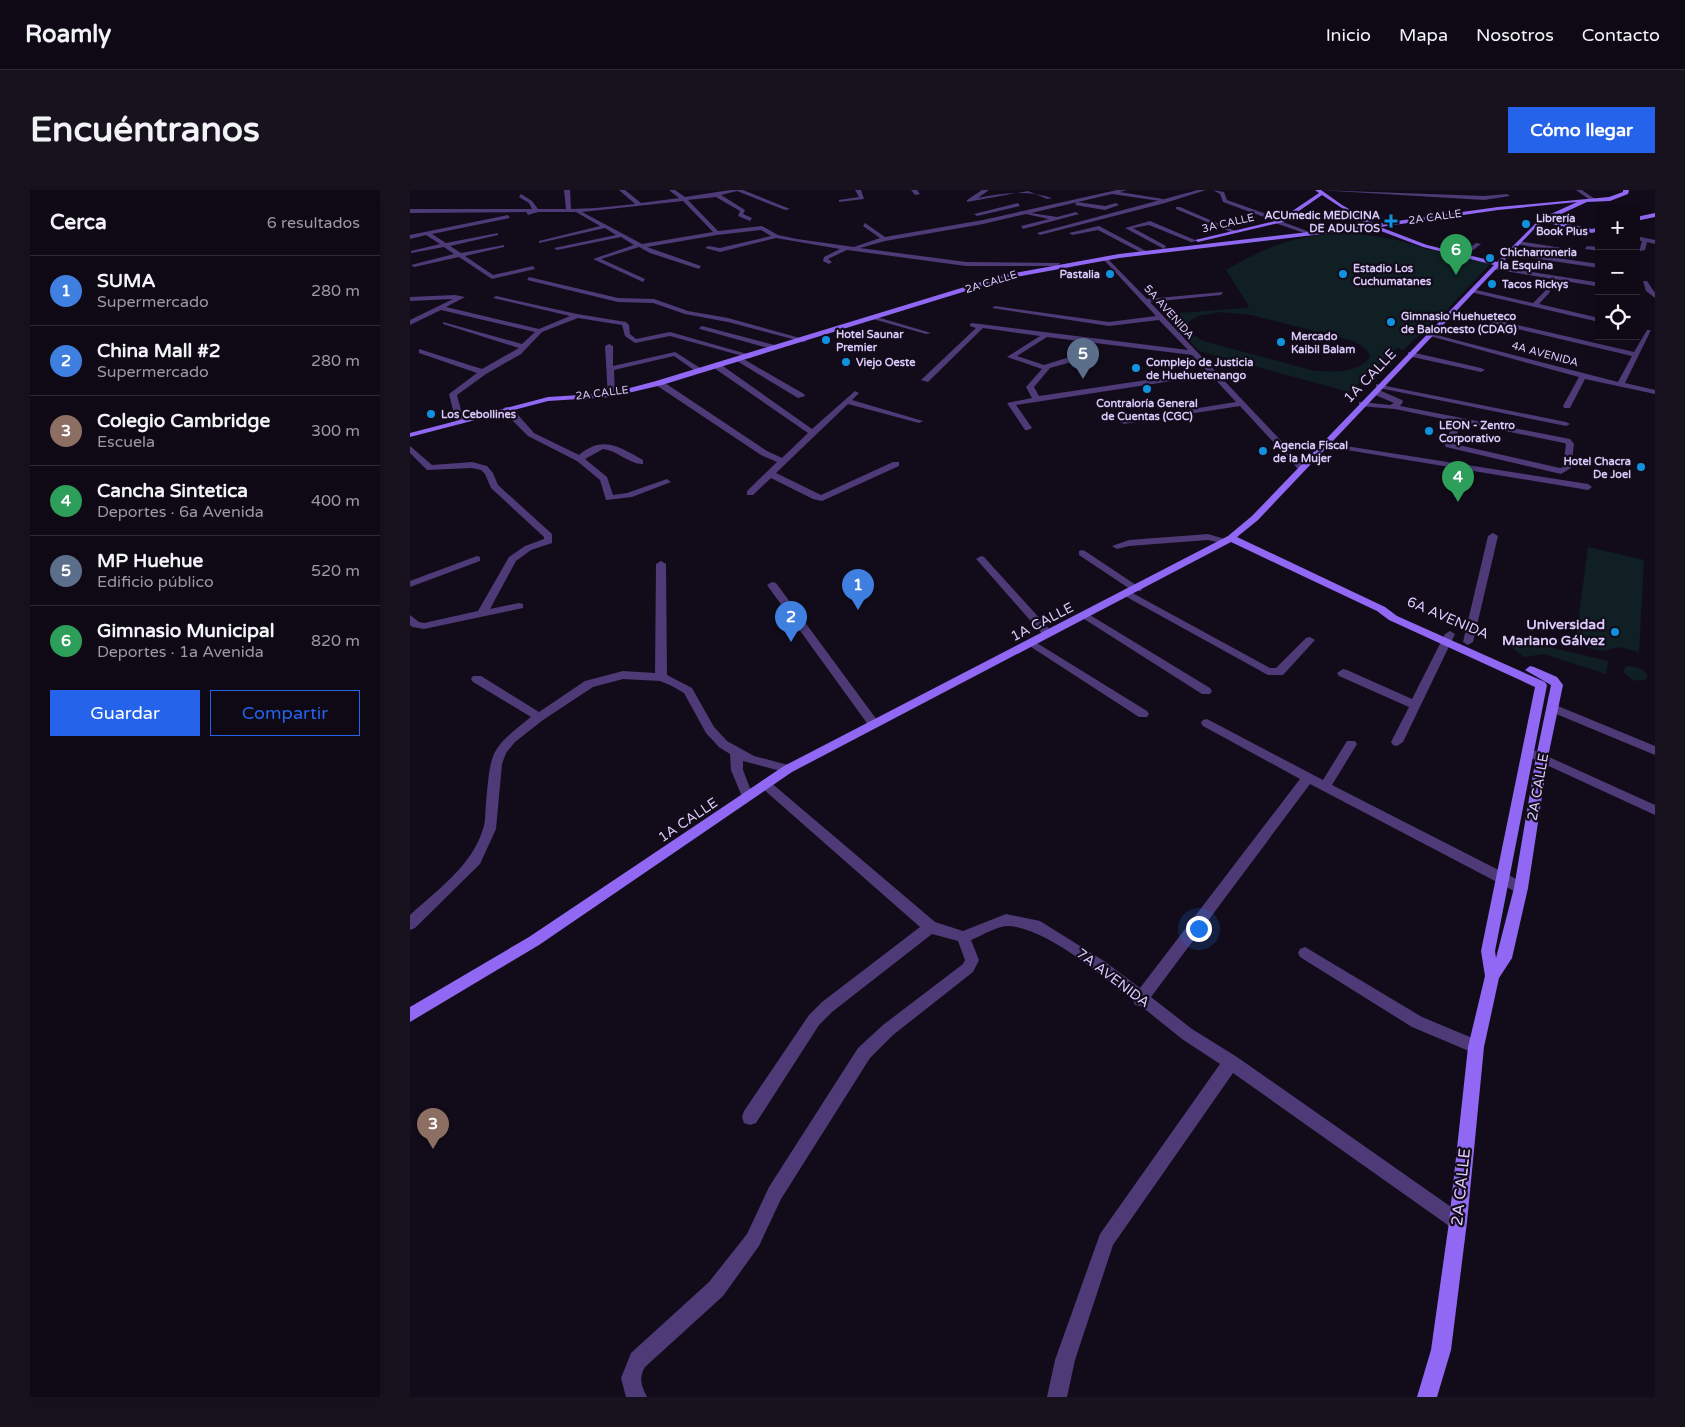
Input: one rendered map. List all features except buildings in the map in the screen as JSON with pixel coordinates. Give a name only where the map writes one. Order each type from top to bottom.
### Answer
[{"type":"main road","name":"1A CALLE","points":[[410,1015],[534,941],[788,769],[873,723],[1032,643],[1228,540],[1255,518],[1376,388],[1542,220],[1589,200],[1621,197],[1626,193],[1626,190]]},
{"type":"main road","name":"3A CALLE","points":[[1130,255],[1279,222],[1320,191]]},
{"type":"main road","points":[[1320,191],[1372,226],[1410,243],[1497,266]]},
{"type":"main road","name":"2A CALLE","points":[[410,435],[548,399],[611,395],[659,384],[1004,277],[1058,264],[1312,234],[1506,208],[1589,200]]},
{"type":"main road","points":[[1640,219],[1655,215]]},
{"type":"main road","points":[[1542,220],[1592,231]]},
{"type":"main road","name":"6A AVENIDA","points":[[1228,540],[1381,608],[1393,618],[1448,638],[1538,682]]},
{"type":"main road","name":"6A AVENIDA","points":[[1448,638],[1468,642],[1556,682]]},
{"type":"main road","name":"2A CALLE","points":[[1427,1397],[1441,1350],[1458,1222],[1476,1047],[1492,976],[1488,951],[1504,882],[1541,688],[1538,682]]},
{"type":"main road","name":"2A CALLE","points":[[1492,976],[1505,958],[1520,888],[1542,757],[1553,708],[1556,682]]},
{"type":"street","points":[[567,190],[569,211]]},
{"type":"street","points":[[622,190],[639,204]]},
{"type":"street","points":[[672,190],[684,199],[717,233]]},
{"type":"street","points":[[410,211],[569,211],[717,195],[737,190],[787,209]]},
{"type":"street","points":[[841,201],[862,198],[858,190]]},
{"type":"street","points":[[986,190],[969,201],[1027,190],[1049,198]]},
{"type":"street","points":[[829,262],[825,260],[826,258],[851,248],[884,239],[983,222],[1124,190]]},
{"type":"street","points":[[1040,233],[1172,201],[1203,190]]},
{"type":"street","points":[[1216,190],[1222,193],[1224,201],[1312,234]]},
{"type":"street","points":[[1450,190],[1454,196]]},
{"type":"street","points":[[1320,191],[1403,192],[1484,198],[1507,196],[1500,190]]},
{"type":"street","points":[[1579,190],[1589,200]]},
{"type":"street","points":[[1111,193],[1172,201]]},
{"type":"street","points":[[717,195],[744,212],[740,215],[750,219]]},
{"type":"street","points":[[521,196],[533,204],[534,212]]},
{"type":"street","points":[[1040,200],[1059,196]]},
{"type":"street","points":[[1130,202],[1146,198]]},
{"type":"street","points":[[1484,198],[1506,208]]},
{"type":"street","points":[[1067,203],[1125,211]]},
{"type":"street","points":[[977,214],[1022,204]]},
{"type":"street","points":[[1105,208],[1122,204]]},
{"type":"street","points":[[1178,208],[1235,232]]},
{"type":"street","points":[[577,210],[652,252],[699,267]]},
{"type":"street","points":[[410,237],[534,212]]},
{"type":"street","points":[[1023,228],[1087,212]]},
{"type":"street","points":[[1022,213],[1057,218]]},
{"type":"street","points":[[1164,247],[1128,228],[1149,223],[1193,241]]},
{"type":"street","points":[[540,242],[607,226]]},
{"type":"street","points":[[865,226],[884,239]]},
{"type":"street","points":[[643,280],[596,259],[640,245],[762,228],[776,236],[973,264],[1058,264]]},
{"type":"street","points":[[1072,233],[1096,228],[1144,252]]},
{"type":"street","points":[[428,234],[492,277],[533,268]]},
{"type":"street","points":[[413,252],[496,234]]},
{"type":"street","points":[[1117,238],[1138,234]]},
{"type":"street","points":[[557,248],[623,235]]},
{"type":"street","points":[[708,248],[720,250],[776,236]]},
{"type":"street","points":[[1640,239],[1655,242]]},
{"type":"street","points":[[1640,249],[1644,248],[1645,240]]},
{"type":"street","points":[[1518,243],[1562,250]]},
{"type":"street","points":[[1462,256],[1478,244]]},
{"type":"street","points":[[414,265],[502,246]]},
{"type":"street","points":[[1587,248],[1595,249]]},
{"type":"street","points":[[1508,254],[1595,265]]},
{"type":"street","name":"5A AVENIDA","points":[[1105,258],[1239,404],[1301,467]]},
{"type":"street","points":[[1497,266],[1595,284]]},
{"type":"street","points":[[529,279],[618,300],[654,301],[687,313],[728,320],[804,340]]},
{"type":"street","points":[[1645,282],[1648,290],[1655,296]]},
{"type":"street","points":[[1472,291],[1536,304],[1595,319]]},
{"type":"street","points":[[1536,304],[1548,292]]},
{"type":"street","points":[[1145,301],[1222,293]]},
{"type":"street","points":[[410,299],[462,296],[410,323]]},
{"type":"street","points":[[496,298],[577,316],[624,322],[627,335],[635,340],[670,334],[750,356]]},
{"type":"street","points":[[440,308],[540,331]]},
{"type":"street","points":[[995,308],[1109,324],[1160,318]]},
{"type":"street","points":[[1452,312],[1636,355]]},
{"type":"street","points":[[460,422],[453,394],[483,372],[524,347],[540,331],[577,316]]},
{"type":"street","points":[[875,318],[928,333]]},
{"type":"street","points":[[445,323],[524,347]]},
{"type":"street","points":[[972,326],[1192,353]]},
{"type":"street","points":[[925,380],[981,327]]},
{"type":"street","points":[[702,328],[775,348]]},
{"type":"street","points":[[1620,385],[1649,331]]},
{"type":"street","name":"4A AVENIDA","points":[[1429,335],[1583,376],[1655,392]]},
{"type":"street","points":[[1044,336],[1011,357],[1045,367],[1066,360],[1082,358]]},
{"type":"street","points":[[609,346],[611,395]]},
{"type":"street","points":[[422,351],[483,372]]},
{"type":"street","points":[[610,369],[675,354],[701,371]]},
{"type":"street","points":[[1411,354],[1481,370]]},
{"type":"street","points":[[740,359],[801,396]]},
{"type":"street","points":[[717,366],[814,434]]},
{"type":"street","points":[[1036,398],[1030,387],[1045,371],[1045,367]]},
{"type":"street","points":[[1028,428],[1011,403],[1210,373]]},
{"type":"street","points":[[1568,406],[1583,376]]},
{"type":"street","points":[[659,384],[764,453],[784,462]]},
{"type":"street","points":[[1376,388],[1397,404],[1567,441],[1570,444],[1567,468],[1561,471],[1449,445],[1454,417]]},
{"type":"street","points":[[1376,388],[1566,424]]},
{"type":"street","points":[[750,493],[855,393]]},
{"type":"street","points":[[846,401],[919,421]]},
{"type":"street","points":[[1124,422],[1239,404]]},
{"type":"street","points":[[1362,404],[1381,408],[1397,404]]},
{"type":"street","points":[[508,409],[518,426],[530,436],[580,458],[604,479],[609,498],[629,495],[667,482]]},
{"type":"street","points":[[1323,444],[1588,487]]},
{"type":"street","points":[[580,458],[592,448],[607,445],[640,462]]},
{"type":"street","points":[[410,448],[430,468],[472,466],[484,468],[489,473],[494,486],[550,536],[549,541],[528,548],[512,559],[483,612]]},
{"type":"street","points":[[771,474],[816,497],[822,498],[896,464]]},
{"type":"street","points":[[1468,642],[1493,536]]},
{"type":"street","points":[[1117,546],[1129,543],[1208,537],[1228,540]]},
{"type":"street","points":[[1082,553],[1132,591],[1268,671],[1279,672],[1310,640]]},
{"type":"street","points":[[410,584],[477,559]]},
{"type":"street","points":[[981,559],[1048,634]]},
{"type":"street","points":[[661,564],[661,677]]},
{"type":"street","points":[[772,585],[873,723]]},
{"type":"street","points":[[410,618],[419,626],[520,606]]},
{"type":"street","points":[[1085,615],[1206,691]]},
{"type":"street","points":[[1397,742],[1448,638]]},
{"type":"street","points":[[1032,643],[1143,714]]},
{"type":"street","points":[[1343,673],[1415,705]]},
{"type":"street","points":[[410,924],[473,864],[490,829],[496,764],[500,751],[511,738],[538,717],[575,692],[605,679],[623,675],[661,677],[676,683],[688,691],[710,730],[722,744],[750,760],[788,769]]},
{"type":"street","points":[[477,679],[538,717]]},
{"type":"street","points":[[1553,708],[1655,751]]},
{"type":"street","points":[[1207,723],[1504,882],[1520,888]]},
{"type":"street","points":[[1325,787],[1351,744]]},
{"type":"street","points":[[1529,752],[1655,810]]},
{"type":"street","points":[[736,753],[737,770],[747,796]]},
{"type":"street","points":[[1140,1000],[1308,778]]},
{"type":"street","points":[[637,1397],[630,1381],[631,1371],[638,1360],[716,1289],[754,1240],[776,1193],[864,1053],[888,1030],[968,968],[972,960],[962,937],[930,927],[764,784]]},
{"type":"street","name":"7A AVENIDA","points":[[962,937],[1006,920],[1040,927],[1099,966],[1140,1000],[1187,1034],[1231,1062],[1458,1222]]},
{"type":"street","points":[[750,1117],[814,1020],[930,927]]},
{"type":"street","points":[[1305,953],[1417,1022],[1476,1047]]},
{"type":"street","points":[[1057,1397],[1065,1360],[1106,1240],[1231,1062]]},
{"type":"shaded area","points":[[1354,233],[1397,240],[1430,250],[1493,261],[1445,312],[1403,350],[1397,348],[1349,392],[1199,351],[1165,314],[1247,308],[1249,306],[1226,270],[1258,253],[1287,242],[1318,235]],"holes":[[[1221,312],[1251,315],[1353,341],[1366,349],[1370,358],[1365,363],[1352,369],[1315,371],[1203,341],[1189,332],[1188,322],[1198,316]]]},
{"type":"shaded area","points":[[1588,547],[1644,560],[1639,652],[1619,647],[1603,651],[1575,645]]},
{"type":"shaded area","points":[[1522,644],[1540,645],[1608,661],[1606,674],[1544,654],[1524,657],[1510,646]]},
{"type":"shaded area","points":[[1627,666],[1637,667],[1646,672],[1647,678],[1640,681],[1630,678],[1623,670]]},
{"type":"place","name":"ACUmedic MEDICINA DE ADULTOS","points":[[1391,221]]},
{"type":"place","name":"Librería Book Plus","points":[[1526,224]]},
{"type":"place","name":"Chicharroneria la Esquina","points":[[1490,258]]},
{"type":"place","name":"Pastalia","points":[[1110,274]]},
{"type":"place","name":"Estadio Los Cuchumatanes","points":[[1343,274]]},
{"type":"place","name":"Gimnasio Municipal","points":[[1456,275]]},
{"type":"place","name":"Tacos Rickys","points":[[1492,284]]},
{"type":"place","name":"Gimnasio Huehueteco de Baloncesto (CDAG)","points":[[1391,322]]},
{"type":"place","name":"Hotel Saunar Premier","points":[[826,340]]},
{"type":"place","name":"Mercado Kaibil Balam","points":[[1281,342]]},
{"type":"place","name":"Viejo Oeste","points":[[846,362]]},
{"type":"place","name":"Complejo de Justicia de Huehuetenango","points":[[1136,368]]},
{"type":"place","name":"MP Huehue","points":[[1083,379]]},
{"type":"place","name":"Contraloría General de Cuentas (CGC)","points":[[1147,389]]},
{"type":"place","name":"Los Cebollines","points":[[431,414]]},
{"type":"place","name":"LEON - Zentro Corporativo","points":[[1429,431]]},
{"type":"place","name":"Agencia Fiscal de la Mujer","points":[[1263,451]]},
{"type":"place","name":"Hotel Chacra De Joel","points":[[1641,467]]},
{"type":"place","name":"Cancha Sintetica","points":[[1458,502]]},
{"type":"place","name":"SUMA","points":[[858,610]]},
{"type":"place","name":"Universidad Mariano Gálvez","points":[[1615,632]]},
{"type":"place","name":"China Mall #2","points":[[791,642]]},
{"type":"place","name":"Colegio Cambridge","points":[[433,1149]]}]
